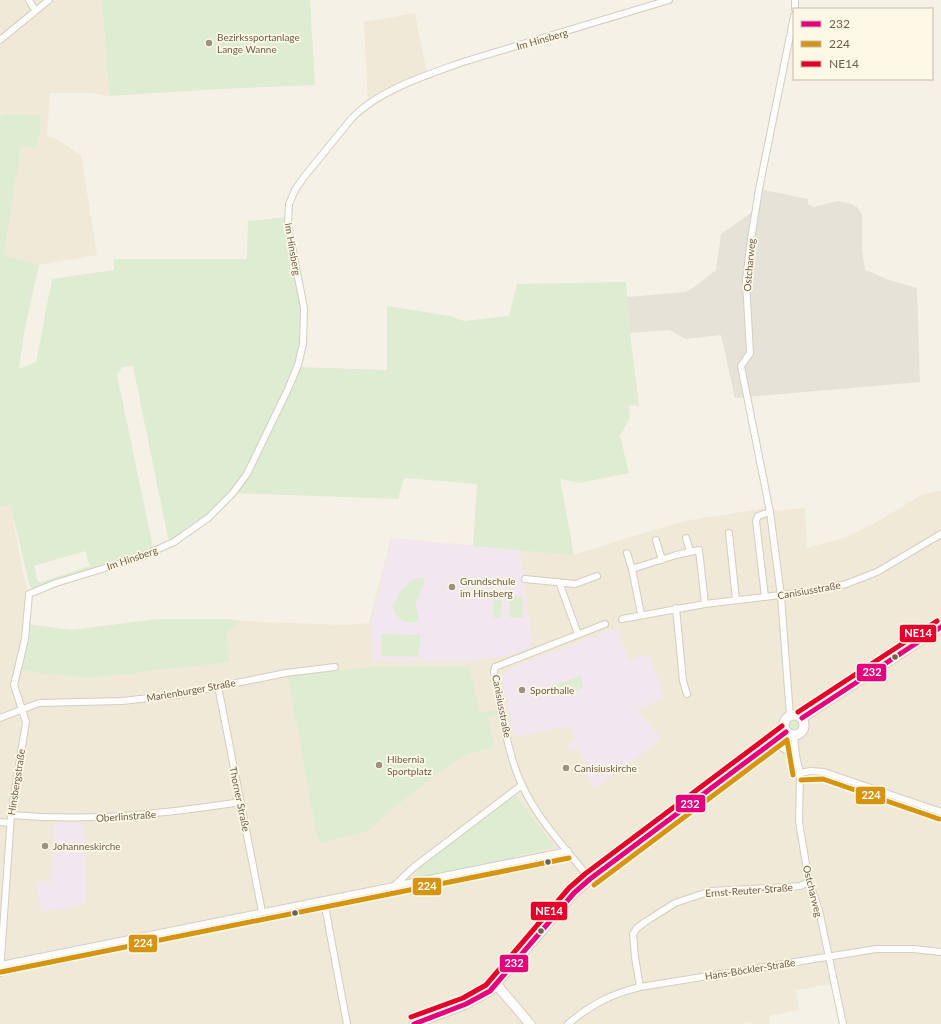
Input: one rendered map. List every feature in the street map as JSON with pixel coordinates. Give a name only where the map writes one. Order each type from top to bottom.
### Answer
[{"type":"main road","points":[[802,718],[941,627]]},
{"type":"main road","points":[[790,734],[784,723],[790,716],[802,718]]},
{"type":"main road","points":[[414,1024],[466,1004],[490,991],[574,893],[590,879],[765,747],[790,734],[800,734],[804,724],[802,718]]},
{"type":"main road","points":[[496,984],[530,1024]]},
{"type":"street","points":[[29,0],[33,7]]},
{"type":"street","points":[[0,40],[49,0]]},
{"type":"street","name":"Im Hinsberg","points":[[29,594],[56,583],[144,556],[169,543],[174,542],[208,518],[232,494],[247,474],[288,389],[298,365],[304,344],[304,308],[288,226],[289,204],[295,190],[304,177],[361,109],[390,93],[431,74],[463,62],[669,0]]},
{"type":"street","name":"Ostcharweg","points":[[790,716],[781,596],[770,512],[741,366],[750,353],[746,281],[750,246],[759,189],[793,21]]},
{"type":"street","points":[[765,597],[756,521],[758,516],[770,512]]},
{"type":"street","points":[[729,533],[736,600]]},
{"type":"street","name":"Canisiusstraße","points":[[622,618],[676,608],[814,591],[846,584],[877,572],[941,534]]},
{"type":"street","points":[[686,538],[690,551]]},
{"type":"street","points":[[656,540],[662,560]]},
{"type":"street","points":[[632,569],[690,551],[699,550],[705,604]]},
{"type":"street","points":[[627,553],[632,569],[641,614]]},
{"type":"street","points":[[525,579],[575,584],[597,576]]},
{"type":"street","points":[[559,582],[578,634]]},
{"type":"street","name":"Hinsbergstraße","points":[[0,973],[2,916],[10,823],[26,722],[14,685],[25,639],[29,594]]},
{"type":"street","points":[[676,608],[683,681],[687,694]]},
{"type":"street","name":"Canisiusstraße","points":[[522,785],[511,751],[496,683],[495,667],[605,624]]},
{"type":"street","name":"Marienburger Straße","points":[[0,718],[39,703],[122,701],[176,695],[286,672],[335,667]]},
{"type":"street","name":"Thorner Straße","points":[[218,686],[262,912]]},
{"type":"street","name":"Ostcharweg","points":[[790,734],[800,773],[799,822],[810,882],[819,910],[843,1024]]},
{"type":"street","points":[[765,747],[781,747],[796,756]]},
{"type":"street","points":[[800,773],[811,771],[824,772],[941,812]]},
{"type":"street","points":[[393,887],[414,867],[522,785],[545,822],[590,879]]},
{"type":"street","name":"Oberlinstraße","points":[[11,815],[70,819],[116,818],[167,813],[241,802]]},
{"type":"street","points":[[0,822],[10,823]]},
{"type":"street","points":[[0,965],[568,851]]},
{"type":"street","name":"Ernst-Reuter-Straße","points":[[640,987],[635,957],[634,934],[637,928],[644,922],[675,903],[711,891],[800,886],[810,882]]},
{"type":"street","points":[[324,900],[347,1024]]},
{"type":"street","name":"Hans-Böckler-Straße","points":[[568,1024],[594,1004],[606,997],[640,987],[876,948],[913,949],[941,952]]},
{"type":"shaded area","points":[[0,0],[102,0],[109,96],[90,93],[50,93],[47,136],[53,137],[81,155],[97,255],[39,265],[4,256],[21,146],[36,147],[41,116],[3,114],[0,117]]},
{"type":"shaded area","points":[[415,13],[427,74],[368,102],[364,22]]},
{"type":"shaded area","points":[[759,189],[808,199],[808,204],[814,207],[838,201],[849,203],[857,207],[862,214],[862,249],[865,270],[892,281],[917,288],[920,382],[735,398],[721,335],[686,339],[669,330],[630,333],[627,297],[685,292],[696,286],[716,270],[721,234],[755,210]]},
{"type":"shaded area","points":[[941,491],[941,1024],[841,1024],[833,984],[796,990],[799,1010],[770,1016],[770,1024],[751,1024],[751,1022],[741,1024],[0,1024],[0,506],[10,504],[23,572],[29,594],[18,669],[89,678],[228,662],[227,633],[241,621],[345,625],[369,623],[391,538],[572,555],[684,521],[773,507],[775,511],[805,508],[807,548],[849,536],[875,523],[923,494]]},
{"type":"shaded area","name":"Grundschule im Hinsberg","points":[[391,538],[520,550],[533,647],[510,655],[470,662],[373,661],[371,624]]},
{"type":"shaded area","points":[[618,627],[628,661],[649,654],[665,698],[639,711],[661,739],[595,788],[581,767],[587,763],[577,748],[570,751],[567,746],[575,738],[570,726],[514,737],[502,678],[510,668]]},
{"type":"shaded area","points":[[55,822],[85,823],[86,904],[42,912],[36,882],[51,881]]},
{"type":"green space","name":"Bezirkssportanlage Lange Wanne","points":[[102,0],[310,0],[315,85],[109,96]]},
{"type":"green space","points":[[3,114],[41,115],[40,133],[36,147],[21,146],[4,255],[39,265],[24,333],[19,369],[36,362],[52,279],[114,270],[114,259],[247,259],[248,221],[288,217],[304,308],[298,367],[387,370],[387,306],[450,316],[464,321],[509,316],[517,284],[626,282],[630,333],[639,406],[629,405],[630,417],[620,436],[629,473],[579,483],[560,479],[574,555],[473,546],[477,484],[404,478],[398,499],[233,493],[208,518],[169,543],[133,366],[122,367],[117,375],[154,552],[39,590],[30,587],[10,504],[0,506],[0,117]],"holes":[[[85,551],[90,566],[38,583],[34,566]]]},
{"type":"green space","points":[[423,577],[425,582],[416,602],[418,621],[414,623],[406,622],[396,615],[392,607],[397,596],[408,584]]},
{"type":"green space","points":[[510,596],[523,596],[523,618],[509,617]]},
{"type":"green space","points":[[493,600],[502,600],[501,618],[493,617]]},
{"type":"green space","points":[[158,619],[228,619],[241,621],[227,633],[229,662],[89,678],[18,670],[26,624],[71,630]]},
{"type":"green space","points":[[381,634],[420,635],[419,657],[381,656]]},
{"type":"green space","name":"Hibernia Sportplatz","points":[[372,667],[469,667],[480,712],[496,710],[498,714],[488,718],[494,747],[467,754],[442,770],[393,808],[368,831],[321,843],[317,836],[288,676]]},
{"type":"green space","points":[[580,676],[584,687],[556,697],[552,686]]},
{"type":"green space","points":[[794,720],[799,725],[794,730],[789,725]]},
{"type":"green space","points":[[515,794],[555,847],[514,856],[515,859],[420,878],[416,875],[417,868]]},
{"type":"transit line","name":"NE14","points":[[798,712],[937,621]]},
{"type":"transit line","name":"232","points":[[802,718],[941,627]]},
{"type":"transit line","name":"NE14","points":[[411,1017],[463,998],[486,985],[569,888],[585,874],[782,726]]},
{"type":"transit line","name":"232","points":[[414,1024],[466,1004],[490,991],[574,893],[590,879],[786,732]]},
{"type":"transit line","name":"224","points":[[594,885],[787,740],[793,775]]},
{"type":"transit line","name":"224","points":[[801,780],[823,779],[939,819]]},
{"type":"transit line","name":"224","points":[[1,972],[569,858]]},
{"type":"place","name":"Bezirkssportanlage Lange Wanne","points":[[209,43]]},
{"type":"place","name":"Grundschule im Hinsberg","points":[[452,587]]},
{"type":"place","name":"Sporthalle","points":[[522,690]]},
{"type":"place","name":"Hibernia Sportplatz","points":[[379,765]]},
{"type":"place","name":"Canisiuskirche","points":[[566,768]]},
{"type":"place","name":"Johanneskirche","points":[[45,846]]}]
